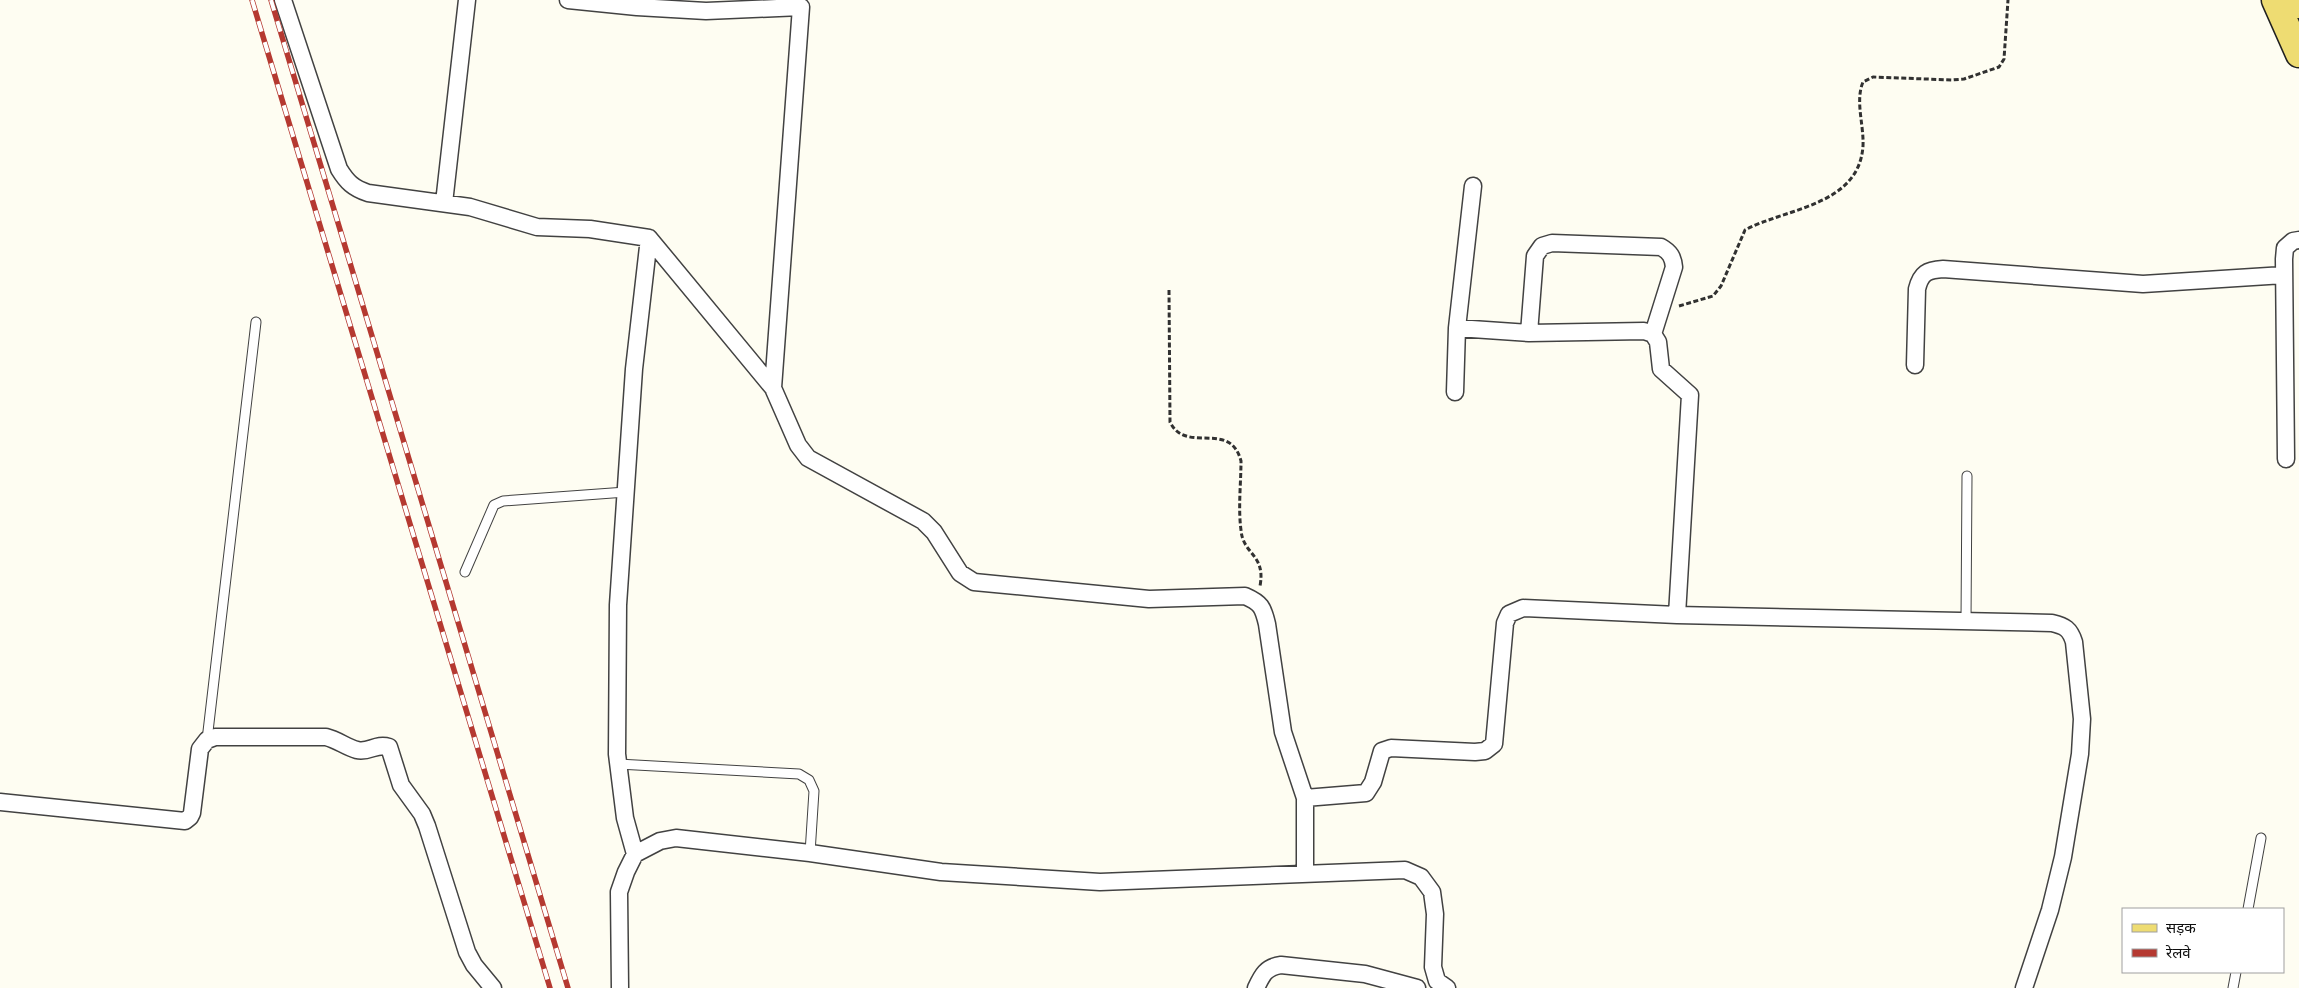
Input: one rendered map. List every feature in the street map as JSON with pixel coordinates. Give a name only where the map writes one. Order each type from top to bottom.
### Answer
[{"type":"main road","points":[[2275,0],[2299,54]]},
{"type":"main road","points":[[2297,0],[2299,5]]},
{"type":"street","points":[[283,0],[339,169],[347,182],[356,189],[368,193],[470,206],[524,225],[590,229],[649,238],[773,388],[798,445],[808,458],[923,521],[934,532],[960,573],[974,582],[1149,599],[1245,596],[1257,601],[1264,611],[1267,624],[1284,732],[1305,798],[1305,873]]},
{"type":"street","points":[[444,203],[467,0]]},
{"type":"street","points":[[568,0],[706,11],[802,3],[773,388]]},
{"type":"street","points":[[1455,392],[1457,328],[1473,186]]},
{"type":"street","points":[[620,988],[620,892],[635,854],[625,818],[618,764],[618,605],[634,369],[649,238]]},
{"type":"street","points":[[2286,459],[2285,248],[2293,241],[2299,240]]},
{"type":"street","points":[[1528,333],[1535,256],[1542,246],[1552,243],[1661,247],[1668,251],[1673,258],[1674,267],[1653,334]]},
{"type":"street","points":[[1915,365],[1917,289],[1920,277],[1928,270],[1943,269],[2144,284],[2284,275]]},
{"type":"street","points":[[1457,328],[1528,333],[1644,332],[1653,334],[1658,342],[1661,369],[1690,395],[1677,615]]},
{"type":"street","points":[[1305,798],[1366,793],[1373,782],[1382,751],[1391,748],[1475,752],[1485,750],[1494,744],[1497,732],[1502,636],[1509,614],[1523,608],[1677,615],[2052,623],[2070,630],[2074,642],[2082,719],[2080,754],[2063,856],[2050,910],[2024,988]]},
{"type":"street","points":[[0,802],[185,821],[192,813],[200,749],[207,740],[215,737],[326,737],[357,750],[364,750],[381,744],[389,747],[400,785],[422,814],[427,826],[467,952],[474,965],[493,988]]},
{"type":"street","points":[[635,854],[660,841],[676,838],[810,853],[941,872],[1100,882],[1405,870],[1421,877],[1432,892],[1435,914],[1433,967],[1439,986]]},
{"type":"street","points":[[1256,988],[1263,974],[1271,966],[1281,965],[1365,974],[1417,988]]},
{"type":"lane","points":[[207,740],[256,322]]},
{"type":"lane","points":[[1966,621],[1967,476]]},
{"type":"lane","points":[[465,572],[494,504],[503,501],[626,492]]},
{"type":"lane","points":[[618,764],[798,774],[809,780],[814,791],[810,853]]},
{"type":"lane","points":[[2248,908],[2260,838]]},
{"type":"lane","points":[[2234,988],[2236,973]]},
{"type":"path","points":[[1661,310],[1713,296],[1721,286],[1745,230],[1826,200],[1838,193],[1856,170],[1861,159],[1863,145],[1860,90],[1864,82],[1873,77],[1964,79],[1999,67],[2004,59],[2008,0]]},
{"type":"path","points":[[1169,290],[1170,422],[1174,432],[1182,436],[1224,440],[1234,444],[1238,451],[1241,460],[1241,531],[1244,542],[1257,559],[1261,568],[1262,577],[1257,601]]},
{"type":"railway","points":[[252,0],[550,988]]},
{"type":"railway","points":[[271,0],[568,988]]}]
